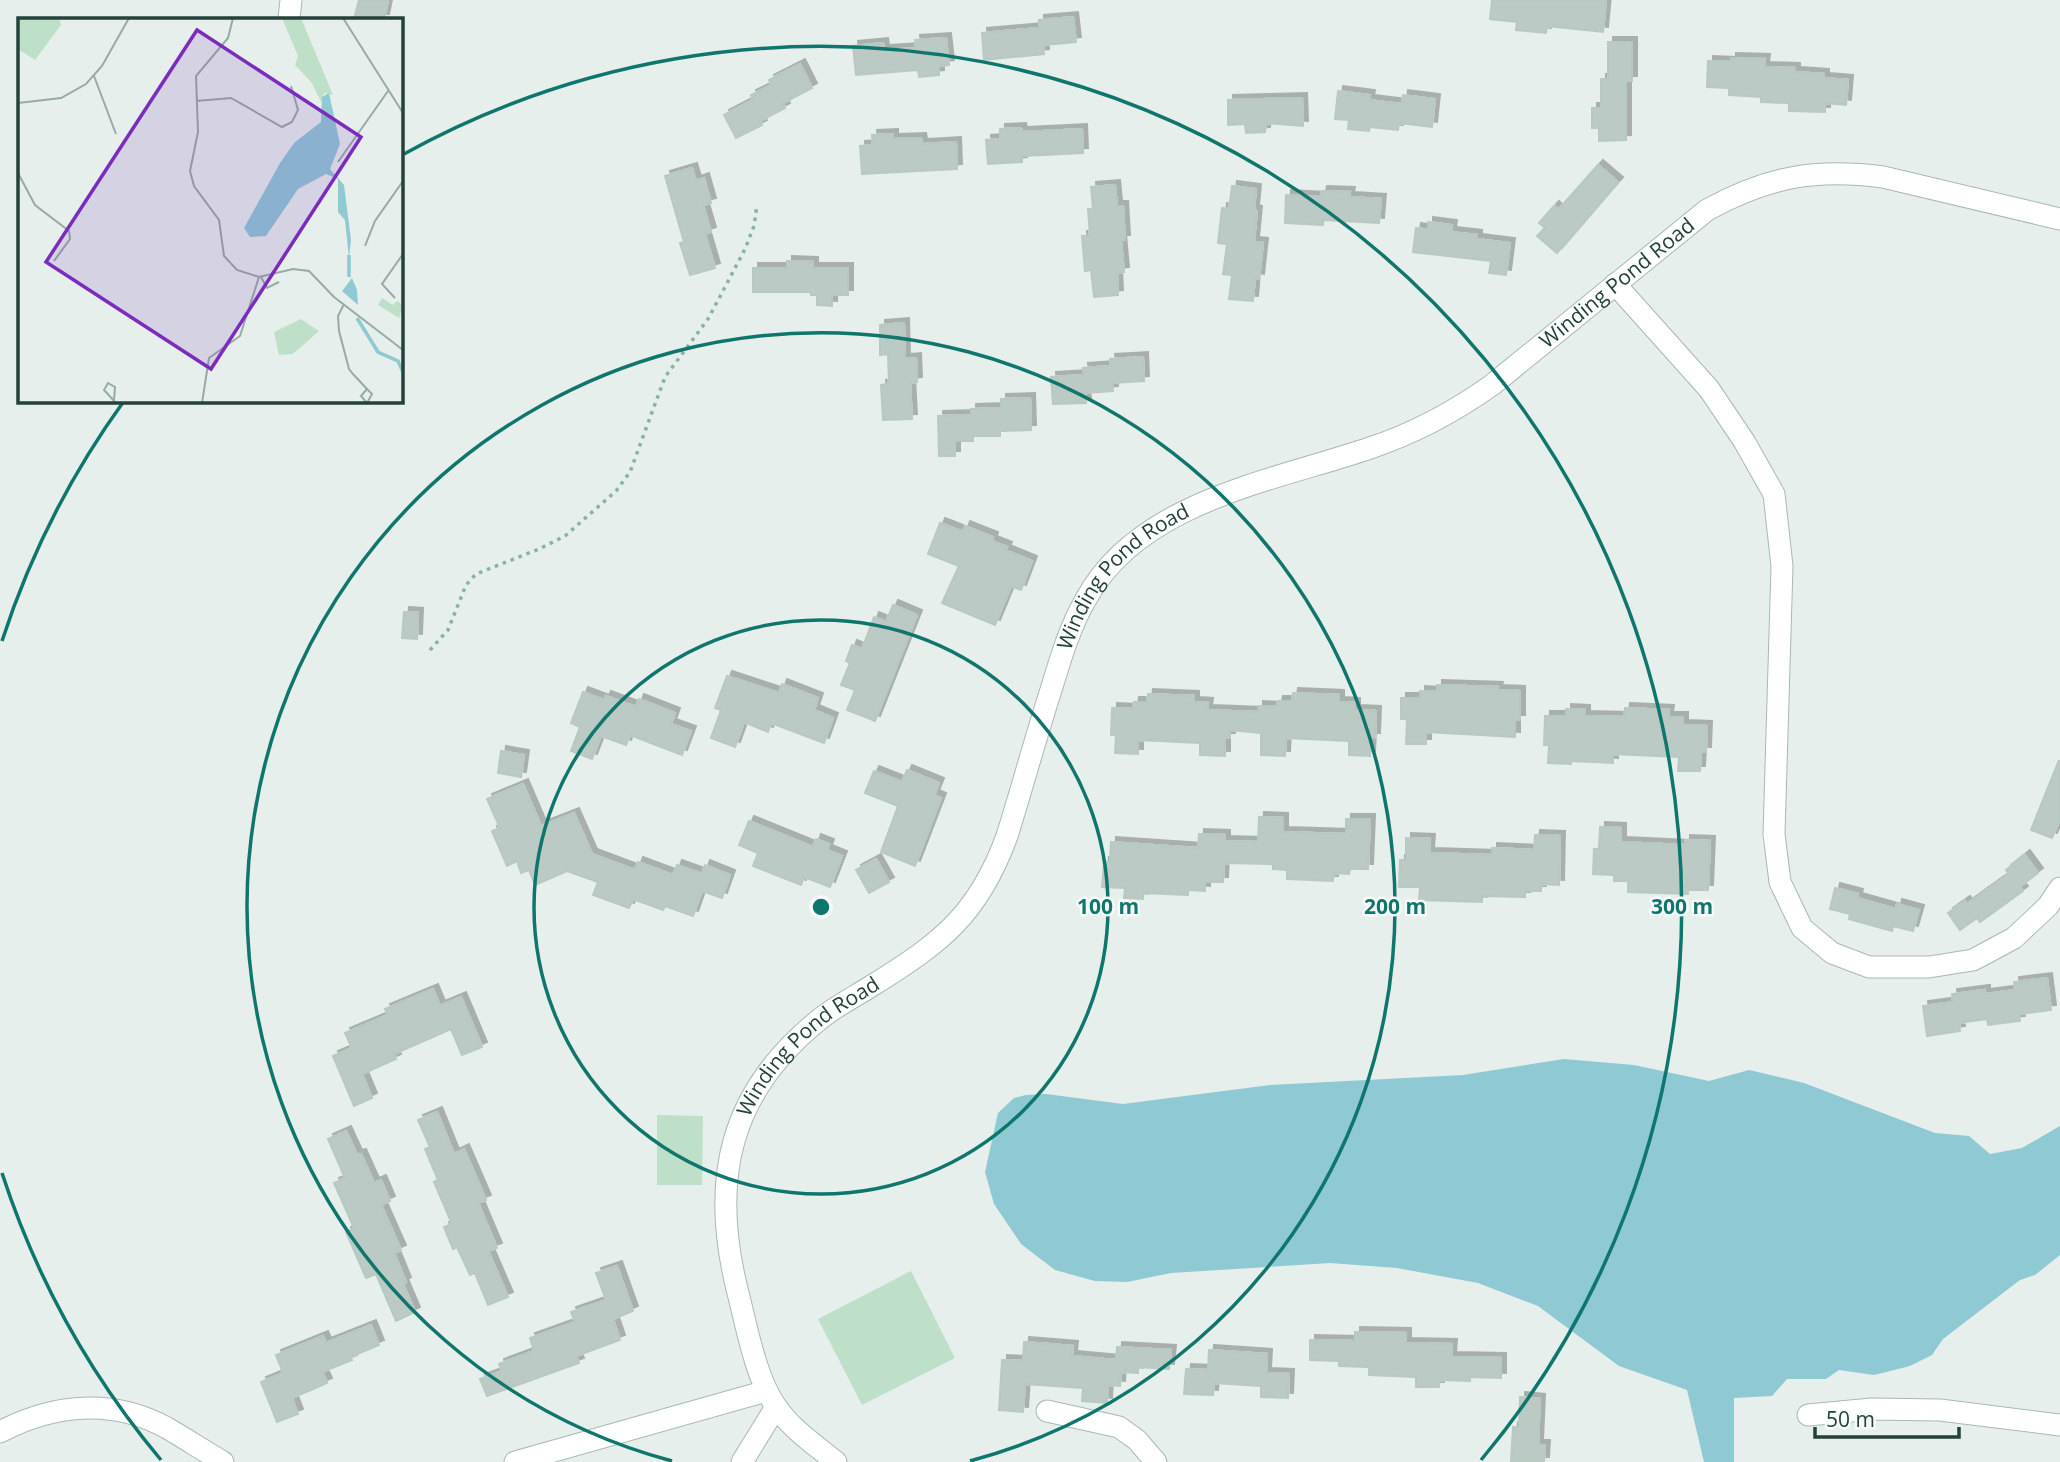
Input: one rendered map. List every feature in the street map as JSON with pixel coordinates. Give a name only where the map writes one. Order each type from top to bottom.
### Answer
[{"type":"street","points":[[289,18],[291,0]]},
{"type":"street","name":"Winding Pond Road","points":[[836,1462],[791,1423],[771,1399],[744,1319],[733,1273],[726,1227],[729,1163],[746,1109],[757,1086],[785,1051],[821,1018],[923,953],[946,935],[966,914],[998,861],[1065,643],[1087,596],[1121,554],[1149,531],[1208,500],[1369,449],[1432,423],[1492,385],[1707,211],[1748,189],[1786,178],[1815,174],[1883,177],[2060,219]]},
{"type":"street","points":[[1615,284],[1709,389],[1744,441],[1774,494],[1782,566],[1774,834],[1780,882],[1802,928],[1832,953],[1869,967],[1929,967],[1962,962],[1973,960],[2014,938],[2048,906],[2060,888]]},
{"type":"street","points":[[515,1462],[771,1399]]},
{"type":"street","points":[[742,1462],[771,1399]]},
{"type":"street","points":[[0,1432],[37,1415],[58,1410],[105,1408],[147,1419],[223,1462]]},
{"type":"street","points":[[1808,1415],[1872,1409],[1940,1410],[2060,1425]]},
{"type":"street","points":[[1046,1411],[1119,1427],[1137,1440],[1157,1462]]},
{"type":"path","points":[[430,650],[448,630],[466,584],[476,574],[539,550],[565,536],[615,491],[630,472],[665,377],[708,319],[745,250],[754,226],[757,205]]},
{"type":"green space","points":[[657,1115],[703,1116],[702,1185],[657,1185]]},
{"type":"green space","points":[[911,1271],[955,1358],[862,1405],[818,1319]]},
{"type":"water","points":[[1564,1059],[1634,1065],[1709,1081],[1749,1070],[1804,1083],[1935,1133],[1969,1136],[1990,1154],[2022,1148],[2060,1126],[2060,1255],[2035,1275],[2020,1280],[1943,1339],[1932,1355],[1910,1366],[1874,1375],[1839,1370],[1826,1379],[1787,1379],[1772,1396],[1734,1398],[1734,1462],[1704,1462],[1687,1390],[1619,1366],[1538,1306],[1478,1283],[1397,1268],[1330,1263],[1171,1273],[1127,1282],[1095,1281],[1055,1270],[1021,1244],[994,1204],[985,1172],[998,1113],[1014,1098],[1026,1095],[1046,1094],[1123,1104],[1270,1085],[1463,1075]]},
{"type":"building","points":[[359,0],[388,0],[384,18],[354,18]]},
{"type":"building","points":[[1492,0],[1606,0],[1603,32],[1547,26],[1546,33],[1516,30],[1517,22],[1490,19]]},
{"type":"building","points":[[1073,17],[1076,42],[1043,45],[1044,54],[984,60],[982,33],[1039,28],[1039,20]]},
{"type":"building","points":[[946,38],[949,65],[939,66],[939,75],[919,77],[918,70],[856,75],[853,46],[883,43],[884,50],[916,48],[915,40]]},
{"type":"building","points":[[1608,42],[1632,42],[1632,81],[1626,81],[1626,140],[1599,141],[1599,128],[1592,128],[1592,108],[1601,108],[1601,79],[1608,79]]},
{"type":"building","points":[[1731,58],[1765,59],[1764,67],[1795,68],[1795,72],[1824,74],[1824,78],[1848,80],[1846,105],[1825,103],[1825,112],[1789,111],[1789,103],[1761,102],[1761,97],[1729,95],[1729,88],[1707,87],[1708,61],[1731,62]]},
{"type":"building","points":[[800,64],[812,88],[783,103],[785,108],[760,121],[762,125],[736,138],[724,115],[753,100],[751,95],[772,85],[769,80]]},
{"type":"building","points":[[1338,91],[1370,95],[1369,100],[1402,104],[1403,95],[1435,99],[1432,127],[1399,123],[1398,130],[1370,127],[1369,131],[1348,129],[1349,120],[1335,119]]},
{"type":"building","points":[[1302,98],[1303,126],[1266,123],[1265,132],[1246,133],[1245,124],[1228,125],[1228,100]]},
{"type":"building","points":[[1021,128],[1022,132],[1082,129],[1083,153],[1022,156],[1022,162],[988,164],[986,140],[1000,139],[1000,129]]},
{"type":"building","points":[[893,134],[893,139],[921,138],[922,144],[956,142],[957,169],[862,174],[860,146],[873,145],[872,135]]},
{"type":"building","points":[[1598,165],[1618,182],[1557,253],[1537,236],[1545,228],[1539,223],[1554,206],[1558,210]]},
{"type":"building","points":[[692,168],[696,181],[704,178],[711,203],[703,205],[711,232],[705,234],[715,268],[690,275],[680,243],[684,242],[665,176]]},
{"type":"building","points":[[1115,185],[1117,206],[1123,206],[1125,240],[1121,240],[1124,272],[1117,273],[1118,295],[1094,297],[1091,270],[1085,271],[1082,236],[1090,236],[1088,209],[1093,209],[1091,187]]},
{"type":"building","points":[[1232,186],[1256,189],[1254,242],[1263,243],[1259,279],[1255,278],[1253,301],[1229,299],[1232,275],[1223,274],[1227,244],[1218,243],[1222,208],[1229,209]]},
{"type":"building","points":[[1322,191],[1350,192],[1349,197],[1381,199],[1379,223],[1323,220],[1323,225],[1285,223],[1286,195],[1321,197]]},
{"type":"building","points":[[1428,222],[1452,225],[1451,232],[1477,235],[1477,239],[1510,243],[1506,275],[1489,273],[1491,261],[1413,252],[1416,228],[1428,230]]},
{"type":"building","points":[[787,261],[813,262],[813,268],[848,268],[848,295],[832,295],[832,306],[817,305],[817,295],[811,295],[811,292],[753,292],[753,268],[787,268]]},
{"type":"building","points":[[904,323],[905,359],[916,358],[917,382],[910,383],[912,419],[883,420],[881,385],[889,384],[888,354],[880,355],[880,325]]},
{"type":"building","points":[[1143,357],[1144,381],[1112,383],[1113,391],[1085,393],[1086,403],[1053,404],[1051,377],[1084,375],[1083,368],[1111,366],[1110,359]]},
{"type":"building","points":[[1030,398],[1031,430],[1000,431],[1000,436],[973,436],[973,441],[955,441],[955,456],[939,456],[938,416],[971,415],[971,409],[1001,408],[1001,399]]},
{"type":"building","points":[[940,523],[963,532],[965,526],[993,537],[992,541],[1007,547],[1005,550],[1032,561],[1021,590],[1011,586],[995,625],[942,603],[959,566],[928,554]]},
{"type":"building","points":[[893,605],[917,615],[875,721],[847,710],[855,690],[841,685],[850,663],[846,661],[852,645],[862,649],[874,617],[886,622]]},
{"type":"building","points":[[404,612],[418,613],[417,639],[402,638]]},
{"type":"building","points":[[727,676],[779,693],[782,684],[818,698],[814,710],[833,718],[824,743],[771,723],[768,732],[744,722],[735,747],[711,738],[721,710],[715,708]]},
{"type":"building","points":[[1437,685],[1498,687],[1497,690],[1520,691],[1520,720],[1515,720],[1515,737],[1426,732],[1426,744],[1406,744],[1407,719],[1401,719],[1401,698],[1420,698],[1420,691],[1437,692]]},
{"type":"building","points":[[583,692],[604,700],[606,696],[636,707],[639,699],[675,713],[671,724],[691,731],[682,755],[630,735],[626,745],[601,736],[592,759],[571,751],[580,727],[571,723]]},
{"type":"building","points":[[1293,693],[1339,695],[1339,702],[1355,703],[1355,710],[1376,711],[1375,738],[1371,738],[1370,756],[1349,755],[1349,741],[1286,738],[1285,756],[1261,755],[1261,733],[1230,730],[1230,738],[1225,738],[1225,756],[1200,755],[1200,743],[1138,740],[1138,754],[1115,753],[1116,735],[1111,735],[1112,708],[1133,709],[1134,702],[1147,702],[1148,694],[1194,696],[1194,702],[1208,703],[1207,710],[1258,712],[1258,706],[1277,707],[1278,701],[1292,701]]},
{"type":"building","points":[[1625,708],[1669,710],[1668,717],[1683,717],[1683,725],[1707,726],[1706,752],[1701,752],[1700,771],[1678,771],[1679,757],[1613,754],[1613,763],[1548,763],[1549,745],[1544,745],[1545,716],[1566,716],[1566,709],[1585,710],[1585,716],[1624,717]]},
{"type":"building","points":[[501,751],[524,755],[521,777],[498,773]]},
{"type":"building","points":[[2059,760],[2060,819],[2052,838],[2031,830]]},
{"type":"building","points":[[907,770],[939,783],[934,795],[941,798],[915,866],[881,852],[898,806],[865,793],[874,771],[902,782]]},
{"type":"building","points":[[523,784],[541,826],[574,813],[592,854],[635,870],[638,862],[673,875],[677,865],[702,874],[705,865],[730,875],[722,898],[702,891],[693,916],[665,906],[663,910],[633,899],[629,908],[593,895],[598,882],[567,871],[535,885],[529,870],[521,873],[517,861],[507,866],[492,831],[500,828],[487,799]]},
{"type":"building","points":[[1259,817],[1283,818],[1283,832],[1346,834],[1346,819],[1370,819],[1368,869],[1350,869],[1349,874],[1334,873],[1333,881],[1287,879],[1287,870],[1273,869],[1273,864],[1224,863],[1223,882],[1205,882],[1205,891],[1188,890],[1188,895],[1143,893],[1143,899],[1124,898],[1125,888],[1102,887],[1104,862],[1110,862],[1111,842],[1198,848],[1199,834],[1225,835],[1225,841],[1258,842]]},
{"type":"building","points":[[749,821],[813,847],[816,839],[829,844],[827,850],[842,856],[830,887],[804,877],[801,885],[753,866],[758,853],[739,845]]},
{"type":"building","points":[[1600,827],[1621,828],[1621,842],[1685,845],[1685,840],[1710,841],[1708,890],[1688,890],[1688,894],[1628,892],[1628,881],[1614,881],[1614,875],[1593,874],[1594,849],[1599,849]]},
{"type":"building","points":[[1535,835],[1560,836],[1559,885],[1541,884],[1541,891],[1525,891],[1525,897],[1482,896],[1482,902],[1419,900],[1420,887],[1399,887],[1400,860],[1406,860],[1406,838],[1430,839],[1429,853],[1492,855],[1492,848],[1534,850]]},
{"type":"building","points":[[2025,855],[2038,873],[2019,887],[2023,891],[1980,922],[1977,918],[1960,930],[1948,913],[1965,901],[1967,904],[2009,874],[2006,870]]},
{"type":"building","points":[[876,859],[889,882],[869,893],[856,870]]},
{"type":"building","points":[[1835,888],[1858,894],[1857,898],[1896,909],[1897,904],[1919,910],[1913,931],[1893,926],[1892,931],[1849,919],[1850,914],[1830,909]]},
{"type":"building","points":[[2047,978],[2051,1010],[2019,1014],[2020,1021],[1988,1025],[1987,1019],[1959,1023],[1960,1031],[1927,1036],[1923,1006],[1953,1002],[1952,994],[2015,990],[2014,982]]},
{"type":"building","points":[[433,989],[440,1006],[461,997],[482,1047],[462,1055],[451,1029],[394,1054],[396,1059],[362,1074],[372,1098],[354,1106],[333,1056],[352,1048],[345,1033],[388,1015],[385,1009]]},
{"type":"building","points":[[437,1112],[454,1154],[464,1149],[486,1200],[478,1203],[497,1248],[488,1251],[508,1297],[488,1305],[475,1273],[470,1275],[457,1247],[453,1249],[444,1227],[452,1224],[434,1182],[438,1180],[425,1149],[430,1147],[418,1120]]},
{"type":"building","points":[[346,1131],[357,1155],[361,1154],[374,1183],[381,1180],[390,1201],[381,1205],[401,1250],[394,1253],[415,1312],[396,1321],[376,1274],[366,1278],[346,1232],[354,1228],[334,1183],[345,1178],[328,1139]]},
{"type":"building","points":[[617,1266],[633,1311],[613,1319],[620,1340],[576,1356],[579,1363],[487,1396],[480,1379],[502,1371],[499,1364],[534,1351],[530,1338],[575,1322],[571,1312],[606,1300],[596,1273]]},
{"type":"building","points":[[371,1325],[379,1345],[322,1372],[327,1383],[292,1398],[298,1414],[277,1422],[261,1382],[283,1373],[276,1355],[323,1336],[326,1343]]},
{"type":"building","points":[[1355,1332],[1406,1333],[1406,1343],[1452,1344],[1451,1357],[1501,1358],[1501,1378],[1439,1380],[1439,1387],[1416,1387],[1416,1377],[1369,1375],[1369,1367],[1339,1366],[1339,1361],[1310,1360],[1310,1340],[1355,1341]]},
{"type":"building","points":[[1024,1342],[1073,1346],[1072,1356],[1116,1360],[1117,1347],[1171,1350],[1169,1369],[1138,1367],[1138,1373],[1121,1372],[1120,1386],[1108,1385],[1107,1403],[1082,1401],[1083,1388],[1025,1384],[1023,1412],[999,1410],[1002,1360],[1023,1361]]},
{"type":"building","points":[[1209,1350],[1267,1354],[1266,1373],[1289,1374],[1288,1398],[1261,1397],[1261,1386],[1214,1383],[1213,1395],[1184,1394],[1186,1369],[1208,1370]]},
{"type":"building","points":[[1520,1397],[1540,1399],[1538,1445],[1545,1445],[1544,1462],[1511,1462],[1513,1427],[1519,1427]]}]
